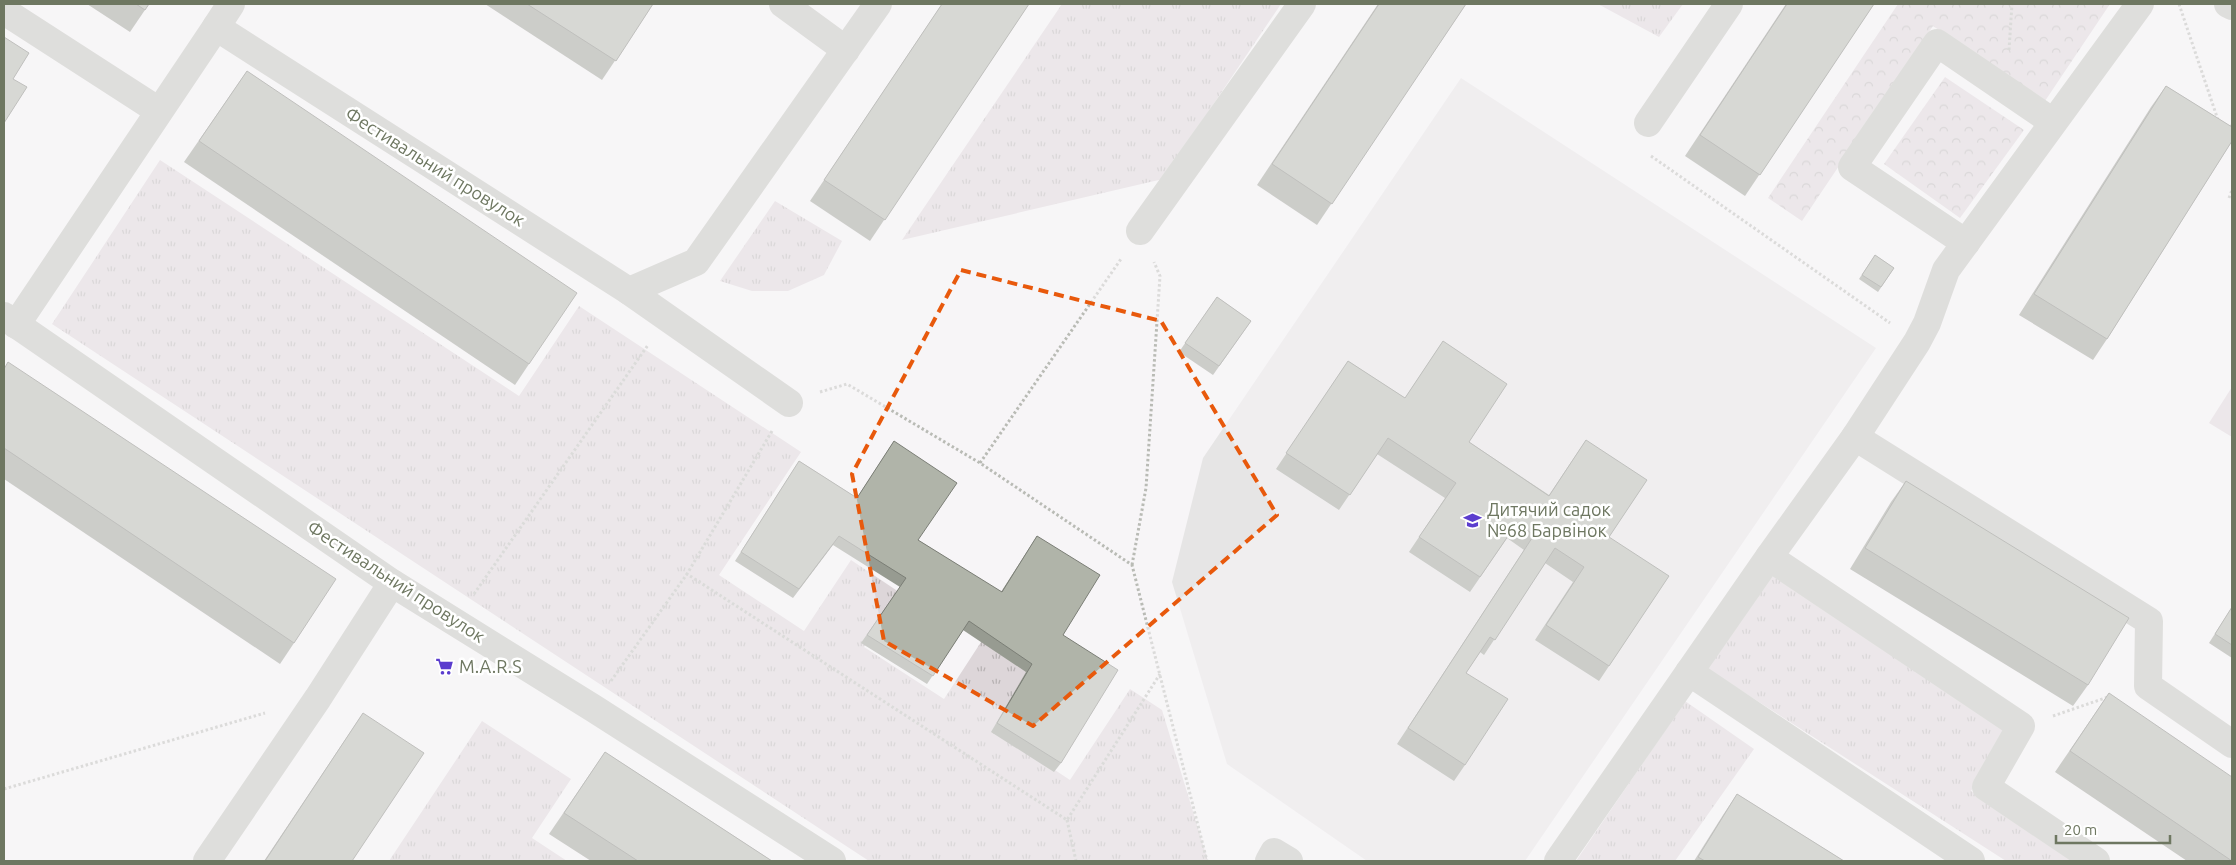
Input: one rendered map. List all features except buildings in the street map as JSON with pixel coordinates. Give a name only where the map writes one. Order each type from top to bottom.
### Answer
[{"type":"lane","points":[[216,28],[230,4]]},
{"type":"lane","points":[[783,4],[846,50]]},
{"type":"lane","points":[[629,291],[696,262],[878,4]]},
{"type":"lane","points":[[1140,231],[1302,4]]},
{"type":"lane","points":[[1648,123],[1729,4]]},
{"type":"lane","points":[[1558,861],[1769,556],[1855,437],[1917,342],[1927,323],[1946,270],[2140,4]]},
{"type":"lane","points":[[2228,4],[2232,6]]},
{"type":"lane","points":[[4,11],[160,111]]},
{"type":"lane","name":"Фестивальний провулок","points":[[789,402],[629,291],[216,28],[160,111],[10,320],[392,582],[832,861]]},
{"type":"lane","points":[[1966,243],[1852,167],[1937,43],[2053,122]]},
{"type":"lane","points":[[1855,437],[2149,621],[2148,686],[2232,744]]},
{"type":"lane","points":[[1769,556],[2021,726],[1986,787],[2096,861]]},
{"type":"lane","points":[[207,861],[318,698],[392,582]]},
{"type":"lane","points":[[1689,672],[1970,861]]},
{"type":"lane","points":[[1269,861],[1274,852],[1289,861]]},
{"type":"path","points":[[2005,90],[2012,4]]},
{"type":"path","points":[[2178,4],[2219,123]]},
{"type":"path","points":[[1648,123],[1631,142],[1917,342]]},
{"type":"path","points":[[2229,198],[2232,190]]},
{"type":"path","points":[[980,463],[1140,231]]},
{"type":"path","points":[[1140,231],[1160,276],[1146,488],[1132,564],[1207,861]]},
{"type":"path","points":[[455,622],[668,318]]},
{"type":"path","points":[[593,708],[688,574],[789,402],[847,384],[980,463],[1132,564]]},
{"type":"path","points":[[688,574],[1067,820],[1076,861]]},
{"type":"path","points":[[1067,820],[1160,674]]},
{"type":"path","points":[[2021,726],[2113,696]]},
{"type":"path","points":[[4,789],[318,698]]},
{"type":"highlighted area","points":[[961,270],[1161,321],[1277,515],[1033,726],[884,641],[852,474]]},
{"type":"shaded area","name":"Дитячий садок №68 Барвінок","points":[[1461,78],[1876,348],[1525,861],[1367,861],[1227,764],[1172,582],[1203,458]]},
{"type":"green space","points":[[1062,4],[1281,4],[1163,179],[902,240]]},
{"type":"green space","points":[[1598,4],[1683,4],[1659,37]]},
{"type":"green space","points":[[1898,4],[2110,4],[2045,101],[1933,26],[1802,221],[1768,198]]},
{"type":"green space","points":[[1945,77],[2024,130],[1960,218],[1884,164]]},
{"type":"green space","points":[[160,160],[519,396],[579,306],[801,452],[719,575],[804,631],[851,560],[899,592],[864,647],[944,699],[983,639],[1031,671],[993,729],[1070,780],[1130,689],[1162,710],[1208,861],[869,861],[52,324]]},
{"type":"green space","points":[[775,201],[842,241],[824,275],[788,291],[752,291],[720,281]]},
{"type":"green space","points":[[2232,387],[2232,437],[2209,423]]},
{"type":"green space","points":[[1772,571],[2011,730],[1971,791],[2078,861],[2006,861],[1706,668]]},
{"type":"green space","points":[[1685,701],[1754,749],[1675,861],[1576,861]]},
{"type":"green space","points":[[482,721],[571,779],[532,838],[567,861],[389,861]]},
{"type":"place","name":"Дитячий садок №68 Барвінок","points":[[1473,520]]},
{"type":"place","name":"M.A.R.S","points":[[445,667]]}]
